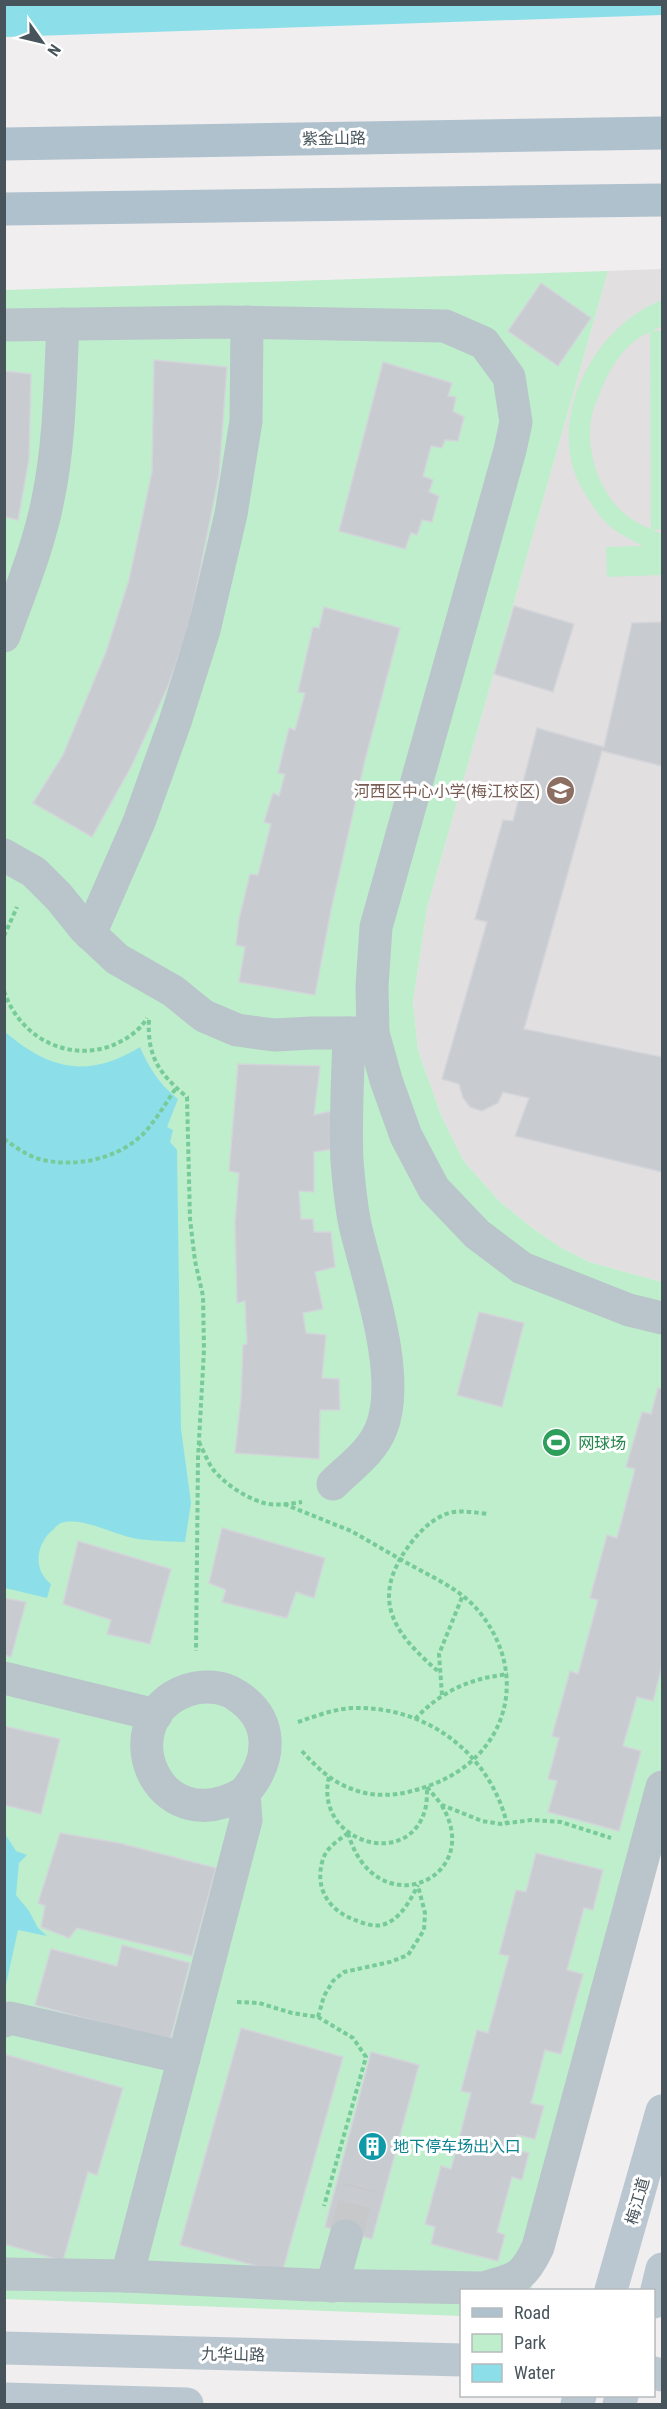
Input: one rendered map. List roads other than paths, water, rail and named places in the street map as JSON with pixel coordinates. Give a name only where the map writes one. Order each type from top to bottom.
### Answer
[{"type":"main road","name":"紫金山路","points":[[4,144],[663,133]]},
{"type":"main road","points":[[4,209],[663,200]]},
{"type":"street","points":[[90,934],[139,822],[175,722],[204,630],[231,514],[246,421],[247,322]]},
{"type":"street","points":[[4,325],[247,322],[445,326],[484,344],[509,377],[516,422],[510,450],[376,927],[372,986],[361,1033],[347,1161],[356,1231],[374,1291],[386,1359],[387,1403],[381,1430],[366,1453],[333,1484]]},
{"type":"street","points":[[4,636],[30,565],[48,499],[58,424],[63,324]]},
{"type":"street","points":[[4,855],[34,872],[90,934],[117,959],[173,991],[204,1016],[237,1030],[273,1035],[361,1033]]},
{"type":"street","points":[[361,1033],[386,1080],[406,1136],[434,1189],[477,1234],[522,1268],[629,1310],[663,1318]]},
{"type":"street","points":[[4,1678],[156,1715]]},
{"type":"street","points":[[215,1687],[234,1694],[250,1705],[260,1721],[273,1730],[266,1740],[264,1760],[257,1778],[244,1792],[227,1803],[207,1806],[188,1804],[170,1795],[156,1780],[148,1762],[146,1742],[151,1723],[156,1715],[162,1706],[177,1694],[196,1688],[215,1687]]},
{"type":"street","points":[[4,2274],[127,2276],[332,2286],[483,2288],[523,2275],[538,2247],[663,1786]]},
{"type":"street","points":[[127,2276],[246,1821],[244,1792]]},
{"type":"street","points":[[4,2021],[10,2018],[184,2058]]},
{"type":"street","name":"梅江道","points":[[611,2289],[663,2111]]},
{"type":"street","points":[[332,2286],[346,2236]]},
{"type":"street","points":[[655,2298],[663,2269]]},
{"type":"street","name":"九华山路","points":[[4,2348],[460,2360]]},
{"type":"street","points":[[4,2399],[187,2404]]},
{"type":"water","points":[[5,4],[662,4],[662,15],[4,37]]},
{"type":"water","points":[[4,1031],[37,1054],[53,1062],[69,1066],[103,1063],[140,1047],[156,1076],[178,1099],[167,1127],[173,1130],[170,1142],[177,1150],[181,1429],[191,1503],[185,1542],[138,1539],[89,1524],[60,1523],[43,1541],[40,1549],[41,1571],[51,1584],[47,1598],[5,1588]]},
{"type":"water","points":[[5,1834],[16,1851],[27,1855],[19,1863],[16,1895],[29,1911],[38,1928],[47,1936],[18,1930],[5,1989]]},
{"type":"tunnel","points":[[346,2236],[359,2187]]},
{"type":"place","name":"河西区中心小学(梅江校区)","points":[[561,791]]},
{"type":"place","name":"网球场","points":[[557,1443]]},
{"type":"place","name":"地下停车场出入口","points":[[372,2146]]}]
